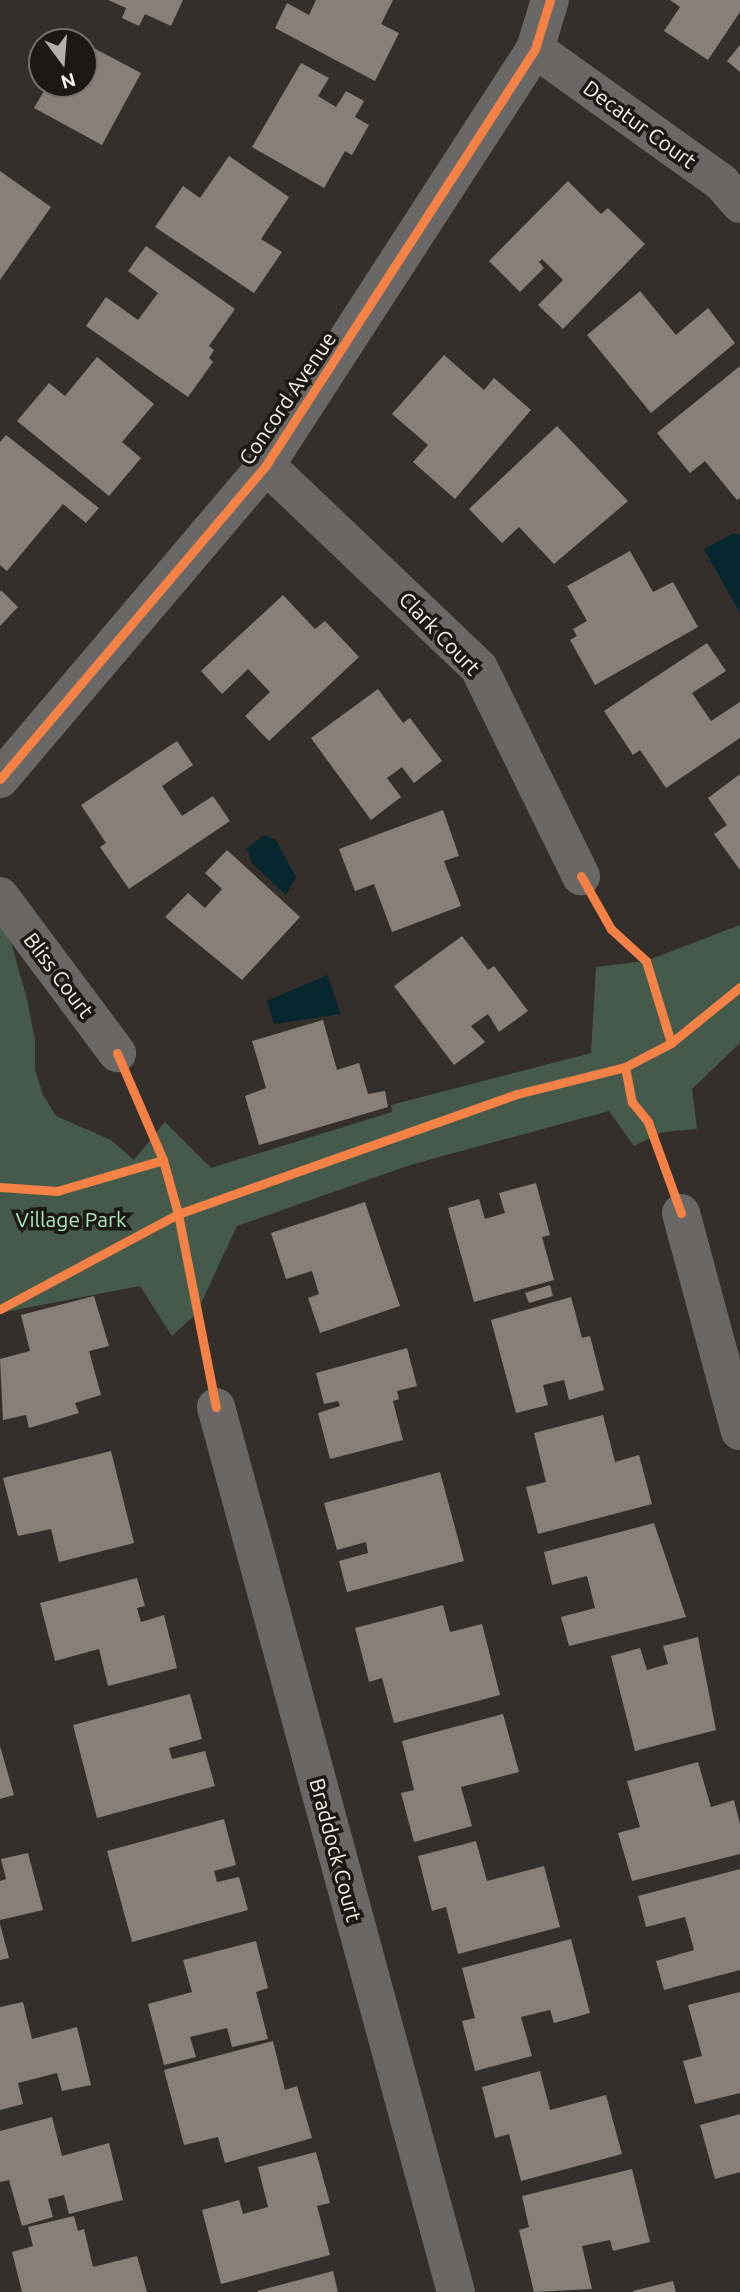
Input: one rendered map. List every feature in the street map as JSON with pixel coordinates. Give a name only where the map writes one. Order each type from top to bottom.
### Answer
[{"type":"street","name":"Concord Avenue","points":[[0,779],[266,465],[535,49],[550,0]]},
{"type":"street","name":"Decatur Court","points":[[535,49],[722,182],[740,204]]},
{"type":"street","name":"Clark Court","points":[[266,465],[478,667],[581,876]]},
{"type":"street","name":"Bliss Court","points":[[0,897],[117,1053]]},
{"type":"street","points":[[681,1213],[740,1431]]},
{"type":"street","name":"Braddock Court","points":[[216,1407],[456,2292]]},
{"type":"green space","name":"Village Park","points":[[0,923],[9,935],[27,999],[35,1040],[35,1070],[43,1095],[56,1116],[111,1140],[134,1160],[165,1122],[211,1168],[392,1112],[391,1105],[591,1053],[596,967],[646,961],[740,925],[740,1043],[692,1089],[697,1129],[663,1132],[634,1146],[609,1111],[410,1165],[237,1226],[196,1314],[172,1336],[140,1286],[0,1313]]},
{"type":"water","points":[[734,533],[740,535],[740,613],[704,549]]},
{"type":"water","points":[[264,835],[276,840],[296,877],[286,895],[252,863],[247,848]]},
{"type":"water","points":[[327,975],[341,1014],[274,1024],[267,1001]]},
{"type":"building","points":[[108,0],[183,0],[171,26],[145,14],[139,26],[122,18],[126,8]]},
{"type":"building","points":[[316,0],[393,0],[381,24],[399,33],[375,81],[275,28],[287,3],[309,15]]},
{"type":"building","points":[[670,0],[740,0],[740,12],[708,60],[664,31],[680,7]]},
{"type":"building","points":[[740,45],[740,72],[727,61]]},
{"type":"building","points":[[98,50],[141,73],[102,145],[34,108],[40,98],[98,98]]},
{"type":"building","points":[[301,63],[329,78],[318,96],[336,107],[346,91],[364,101],[355,117],[369,125],[352,155],[345,151],[324,188],[252,147]]},
{"type":"building","points":[[229,156],[289,197],[261,239],[282,252],[254,293],[155,227],[183,186],[200,198]]},
{"type":"building","points":[[0,171],[51,207],[0,280]]},
{"type":"building","points":[[568,181],[601,214],[608,208],[645,244],[563,329],[538,305],[563,280],[542,259],[539,262],[544,268],[520,292],[489,261]]},
{"type":"building","points":[[146,246],[235,309],[209,346],[214,350],[209,358],[213,362],[188,397],[86,326],[106,297],[138,320],[158,293],[128,271]]},
{"type":"building","points":[[640,291],[676,335],[708,308],[735,343],[651,413],[587,335]]},
{"type":"building","points":[[444,355],[484,390],[494,378],[531,410],[455,499],[413,462],[428,445],[392,414]]},
{"type":"building","points":[[97,357],[154,404],[122,442],[141,458],[109,496],[17,421],[49,383],[65,396]]},
{"type":"building","points":[[740,366],[740,498],[737,500],[705,461],[690,473],[657,433]]},
{"type":"building","points":[[557,426],[628,501],[554,564],[519,527],[502,543],[469,509]]},
{"type":"building","points":[[6,435],[99,508],[86,523],[63,504],[7,571],[0,565],[0,442]]},
{"type":"building","points":[[630,551],[653,592],[673,582],[698,627],[595,685],[570,640],[577,636],[573,629],[587,621],[567,586]]},
{"type":"building","points":[[1,590],[18,607],[0,626],[0,592]]},
{"type":"building","points":[[283,595],[315,629],[325,621],[359,657],[269,741],[245,716],[270,692],[248,669],[222,694],[201,671]]},
{"type":"building","points":[[707,643],[726,671],[692,693],[711,721],[740,702],[740,738],[666,788],[640,750],[633,755],[604,711]]},
{"type":"building","points":[[378,689],[403,723],[410,718],[442,761],[414,783],[402,767],[387,778],[401,797],[371,820],[311,738]]},
{"type":"building","points":[[177,741],[193,765],[162,786],[182,816],[213,796],[230,821],[129,889],[100,847],[106,843],[81,805]]},
{"type":"building","points":[[740,774],[740,870],[714,834],[727,825],[708,798]]},
{"type":"building","points":[[443,810],[459,856],[444,861],[461,906],[392,932],[374,884],[355,891],[339,849]]},
{"type":"building","points":[[227,850],[300,917],[242,980],[165,917],[188,893],[205,908],[222,889],[205,873]]},
{"type":"building","points":[[462,936],[488,970],[494,966],[528,1011],[499,1032],[488,1014],[471,1026],[485,1042],[454,1065],[394,986]]},
{"type":"building","points":[[323,1020],[337,1070],[359,1063],[368,1094],[385,1091],[388,1107],[259,1145],[245,1096],[266,1088],[252,1041]]},
{"type":"building","points":[[536,1183],[550,1235],[542,1237],[554,1280],[474,1302],[448,1208],[479,1199],[485,1219],[505,1213],[499,1193]]},
{"type":"building","points":[[365,1202],[400,1306],[320,1333],[308,1298],[319,1294],[312,1271],[286,1279],[271,1233]]},
{"type":"building","points":[[550,1285],[553,1296],[529,1303],[525,1293]]},
{"type":"building","points":[[94,1296],[109,1346],[89,1351],[101,1395],[75,1403],[79,1413],[29,1428],[26,1415],[3,1420],[0,1359],[30,1351],[21,1315]]},
{"type":"building","points":[[571,1297],[582,1338],[590,1336],[604,1390],[569,1400],[564,1380],[543,1385],[548,1405],[516,1413],[491,1320]]},
{"type":"building","points":[[407,1348],[417,1386],[397,1391],[399,1399],[393,1401],[403,1440],[330,1459],[318,1413],[340,1406],[338,1401],[324,1404],[316,1373]]},
{"type":"building","points":[[603,1415],[615,1462],[639,1455],[652,1504],[538,1534],[526,1487],[546,1482],[534,1433]]},
{"type":"building","points":[[111,1451],[134,1543],[59,1562],[51,1529],[18,1536],[3,1478]]},
{"type":"building","points":[[440,1472],[464,1561],[347,1592],[339,1561],[368,1553],[366,1542],[337,1550],[324,1503]]},
{"type":"building","points":[[654,1523],[686,1617],[569,1646],[561,1617],[595,1608],[587,1576],[552,1585],[544,1552]]},
{"type":"building","points":[[137,1578],[145,1606],[137,1608],[141,1622],[164,1615],[177,1668],[108,1686],[99,1649],[55,1661],[40,1603]]},
{"type":"building","points":[[443,1605],[450,1632],[482,1624],[500,1695],[394,1723],[382,1678],[369,1682],[355,1628]]},
{"type":"building","points":[[698,1637],[716,1730],[635,1751],[611,1656],[640,1648],[647,1670],[668,1664],[663,1646]]},
{"type":"building","points":[[190,1694],[202,1739],[169,1748],[172,1759],[205,1751],[215,1786],[97,1818],[73,1725]]},
{"type":"building","points":[[503,1714],[519,1772],[461,1787],[472,1826],[414,1842],[401,1793],[414,1790],[402,1741]]},
{"type":"building","points":[[0,1746],[14,1795],[0,1799]]},
{"type":"building","points":[[698,1762],[711,1807],[734,1800],[740,1824],[740,1854],[632,1881],[618,1833],[640,1827],[627,1781]]},
{"type":"building","points":[[224,1819],[236,1865],[214,1871],[217,1882],[239,1877],[248,1910],[132,1942],[107,1851]]},
{"type":"building","points":[[476,1841],[487,1881],[544,1866],[560,1927],[458,1954],[446,1907],[432,1911],[418,1856]]},
{"type":"building","points":[[28,1853],[43,1910],[0,1920],[0,1881],[6,1879],[1,1859]]},
{"type":"building","points":[[740,1869],[740,1970],[664,1990],[656,1961],[694,1950],[685,1917],[646,1927],[638,1896]]},
{"type":"building","points":[[0,1924],[9,1958],[0,1960]]},
{"type":"building","points":[[571,1939],[590,2013],[554,2023],[550,2010],[521,2017],[532,2056],[475,2071],[462,2021],[475,2018],[462,1968]]},
{"type":"building","points":[[256,1941],[268,1988],[256,1992],[268,2039],[232,2047],[227,2028],[190,2037],[196,2057],[164,2065],[148,2004],[192,1992],[183,1960]]},
{"type":"building","points":[[740,1992],[740,2093],[695,2104],[683,2061],[702,2056],[688,2005]]},
{"type":"building","points":[[23,2002],[32,2039],[77,2027],[91,2085],[62,2091],[57,2073],[18,2083],[23,2104],[0,2110],[0,2007]]},
{"type":"building","points":[[273,2041],[285,2090],[297,2086],[312,2138],[225,2163],[218,2137],[184,2145],[164,2070]]},
{"type":"building","points":[[540,2071],[550,2110],[606,2095],[622,2154],[521,2181],[509,2134],[495,2138],[482,2087]]},
{"type":"building","points":[[740,2114],[740,2172],[715,2179],[700,2125]]},
{"type":"building","points":[[52,2117],[62,2156],[109,2143],[123,2200],[69,2214],[64,2195],[48,2199],[53,2217],[22,2226],[9,2180],[0,2182],[0,2131]]},
{"type":"building","points":[[316,2152],[330,2203],[317,2206],[330,2255],[221,2284],[202,2210],[239,2200],[243,2214],[268,2207],[258,2167]]},
{"type":"building","points":[[632,2169],[650,2242],[613,2251],[610,2240],[582,2246],[592,2289],[534,2292],[519,2230],[529,2227],[522,2196]]},
{"type":"building","points":[[74,2216],[78,2231],[84,2229],[93,2267],[137,2256],[147,2292],[22,2292],[12,2252],[33,2246],[28,2227]]},
{"type":"building","points":[[333,2271],[338,2292],[257,2291]]},
{"type":"building","points":[[673,2281],[676,2292],[633,2292],[633,2291]]},
{"type":"cycle path","points":[[0,779],[266,465],[535,49],[550,0]]},
{"type":"cycle path","points":[[581,876],[611,929],[646,961],[671,1043]]},
{"type":"cycle path","points":[[0,1309],[178,1214],[517,1094],[625,1067],[671,1043],[740,987]]},
{"type":"cycle path","points":[[117,1053],[163,1160],[178,1214],[216,1407]]},
{"type":"cycle path","points":[[625,1067],[632,1102],[648,1122],[681,1213]]},
{"type":"cycle path","points":[[0,1187],[57,1191],[163,1160]]}]
